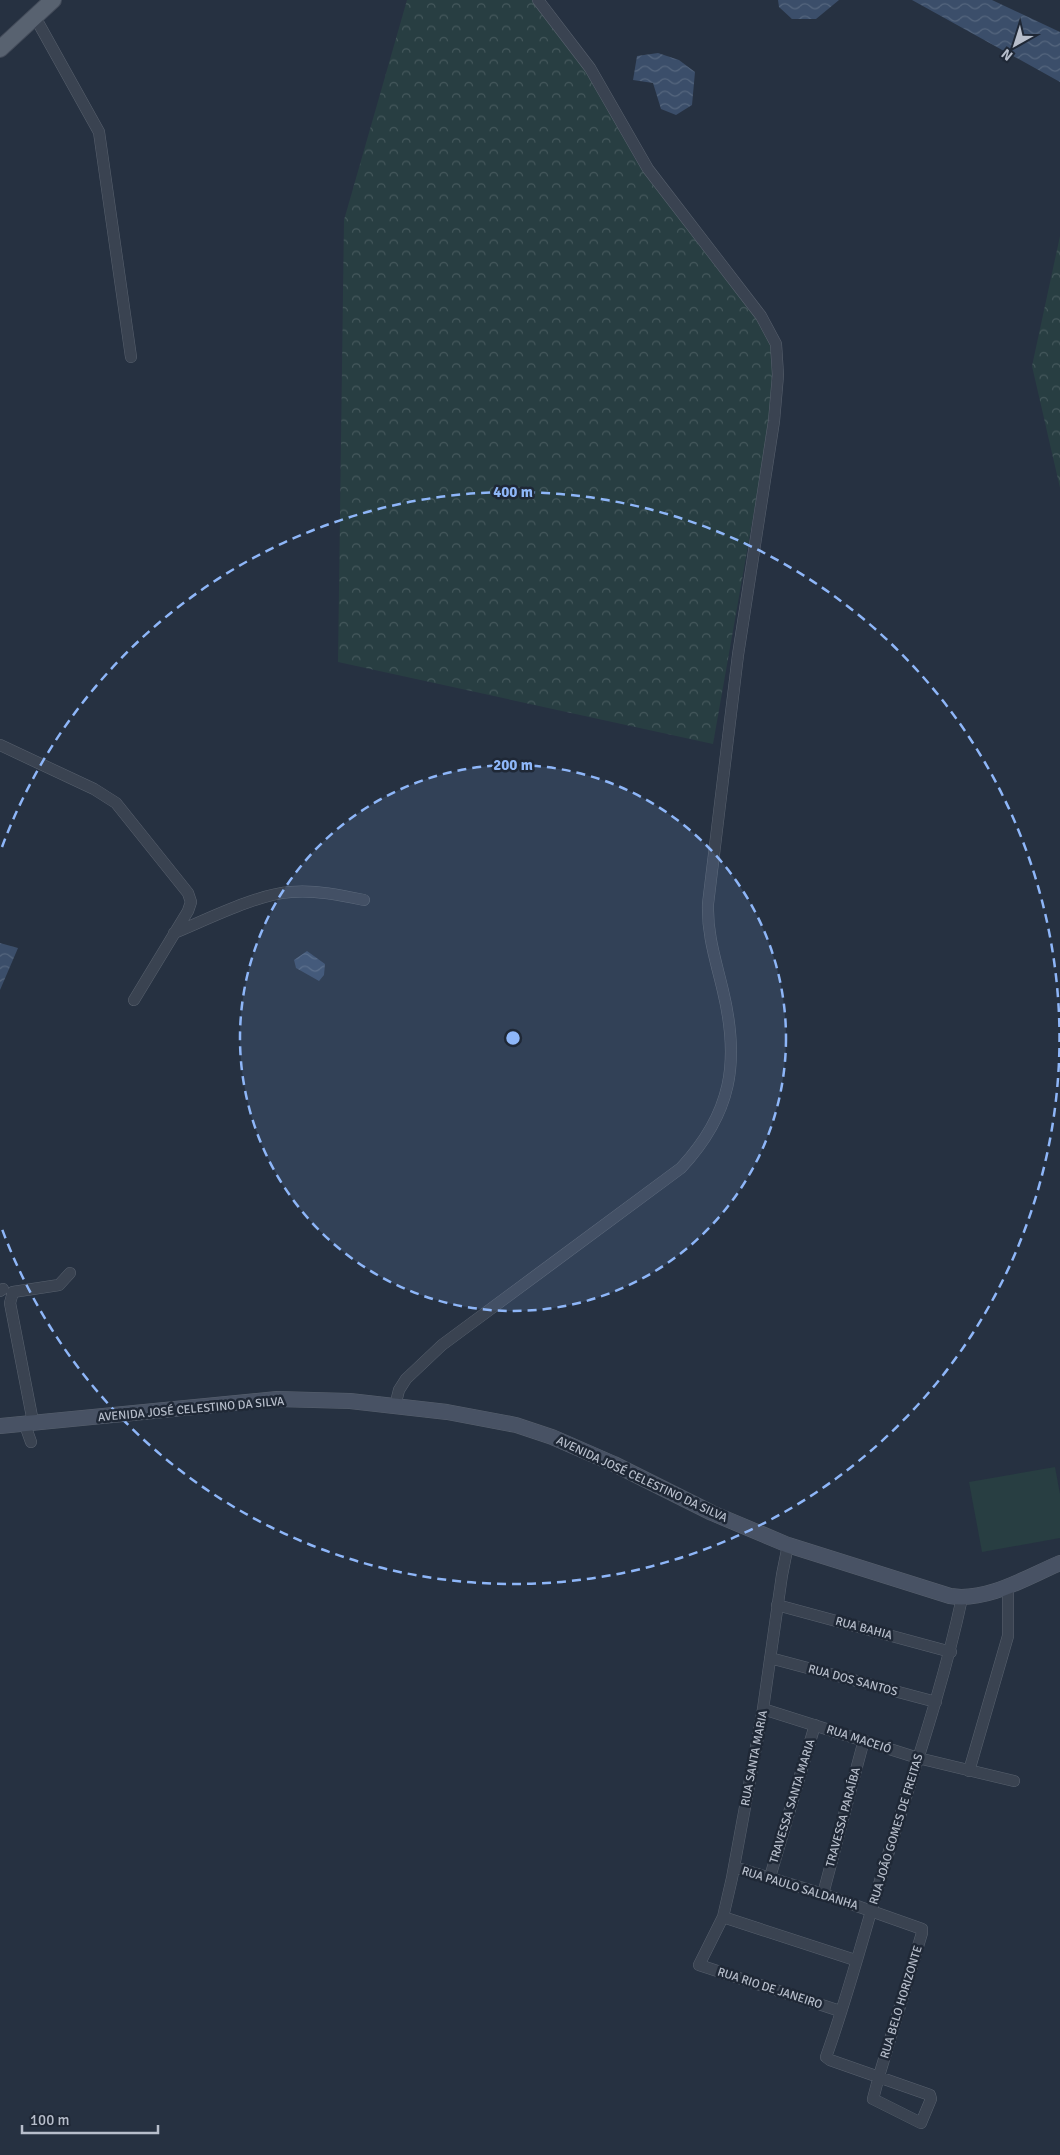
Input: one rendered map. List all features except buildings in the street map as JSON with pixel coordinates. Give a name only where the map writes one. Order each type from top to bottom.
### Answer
[{"type":"main road","points":[[0,50],[53,0]]},
{"type":"street","points":[[396,1406],[399,1390],[406,1379],[442,1345],[681,1168],[699,1148],[713,1126],[732,1069],[732,1041],[723,989],[712,956],[708,930],[708,904],[738,655],[774,422],[778,375],[776,344],[761,316],[648,169],[590,68],[538,0]]},
{"type":"street","points":[[35,17],[99,132],[130,357]]},
{"type":"street","points":[[0,745],[102,793],[122,809],[190,898],[190,906],[134,1000]]},
{"type":"street","points":[[174,933],[244,904],[289,892],[328,892],[364,900]]},
{"type":"street","points":[[31,1442],[10,1303],[13,1292],[60,1285],[70,1272]]},
{"type":"street","name":"AVENIDA JOSÉ CELESTINO DA SILVA","points":[[0,1426],[277,1399],[350,1401],[447,1412],[534,1430],[585,1450],[712,1513],[788,1544],[919,1587],[962,1598],[971,1598],[1008,1585],[1060,1563]]},
{"type":"street","name":"RUA SANTA MARIA","points":[[699,1965],[723,1917],[734,1867],[763,1709],[777,1605],[788,1544]]},
{"type":"street","points":[[969,1771],[1008,1636],[1008,1585]]},
{"type":"street","name":"RUA JOÃO GOMES DE FREITAS","points":[[828,2058],[870,1910],[951,1652],[962,1598]]},
{"type":"street","name":"RUA BAHIA","points":[[777,1605],[951,1652]]},
{"type":"street","name":"RUA DOS SANTOS","points":[[770,1658],[936,1702]]},
{"type":"street","name":"RUA MACEIÓ","points":[[763,1709],[918,1758],[1014,1781]]},
{"type":"street","name":"TRAVESSA SANTA MARIA","points":[[770,1877],[815,1724]]},
{"type":"street","name":"TRAVESSA PARAÍBA","points":[[823,1894],[864,1740]]},
{"type":"street","name":"RUA PAULO SALDANHA","points":[[734,1867],[823,1894],[922,1929]]},
{"type":"street","points":[[723,1917],[855,1960]]},
{"type":"street","name":"RUA BELO HORIZONTE","points":[[828,2058],[879,2076],[930,2095],[931,2099],[921,2123],[874,2101],[879,2076],[922,1929]]},
{"type":"street","name":"RUA RIO DE JANEIRO","points":[[699,1965],[840,2011]]},
{"type":"green space","points":[[407,0],[538,0],[590,68],[635,159],[748,300],[772,348],[775,364],[770,421],[713,744],[338,662],[344,220]]},
{"type":"green space","points":[[1060,236],[1060,488],[1032,366]]},
{"type":"green space","points":[[1055,1467],[1060,1494],[1060,1538],[982,1552],[969,1482]]},
{"type":"water","points":[[778,0],[839,0],[816,19],[792,19],[779,7]]},
{"type":"water","points":[[912,0],[992,0],[1060,32],[1060,82]]},
{"type":"water","points":[[658,53],[679,60],[695,72],[692,105],[676,115],[661,109],[653,83],[633,80],[637,56]]},
{"type":"water","points":[[0,943],[18,948],[0,990]]},
{"type":"water","points":[[307,951],[325,964],[324,975],[319,981],[296,968],[294,960]]}]
